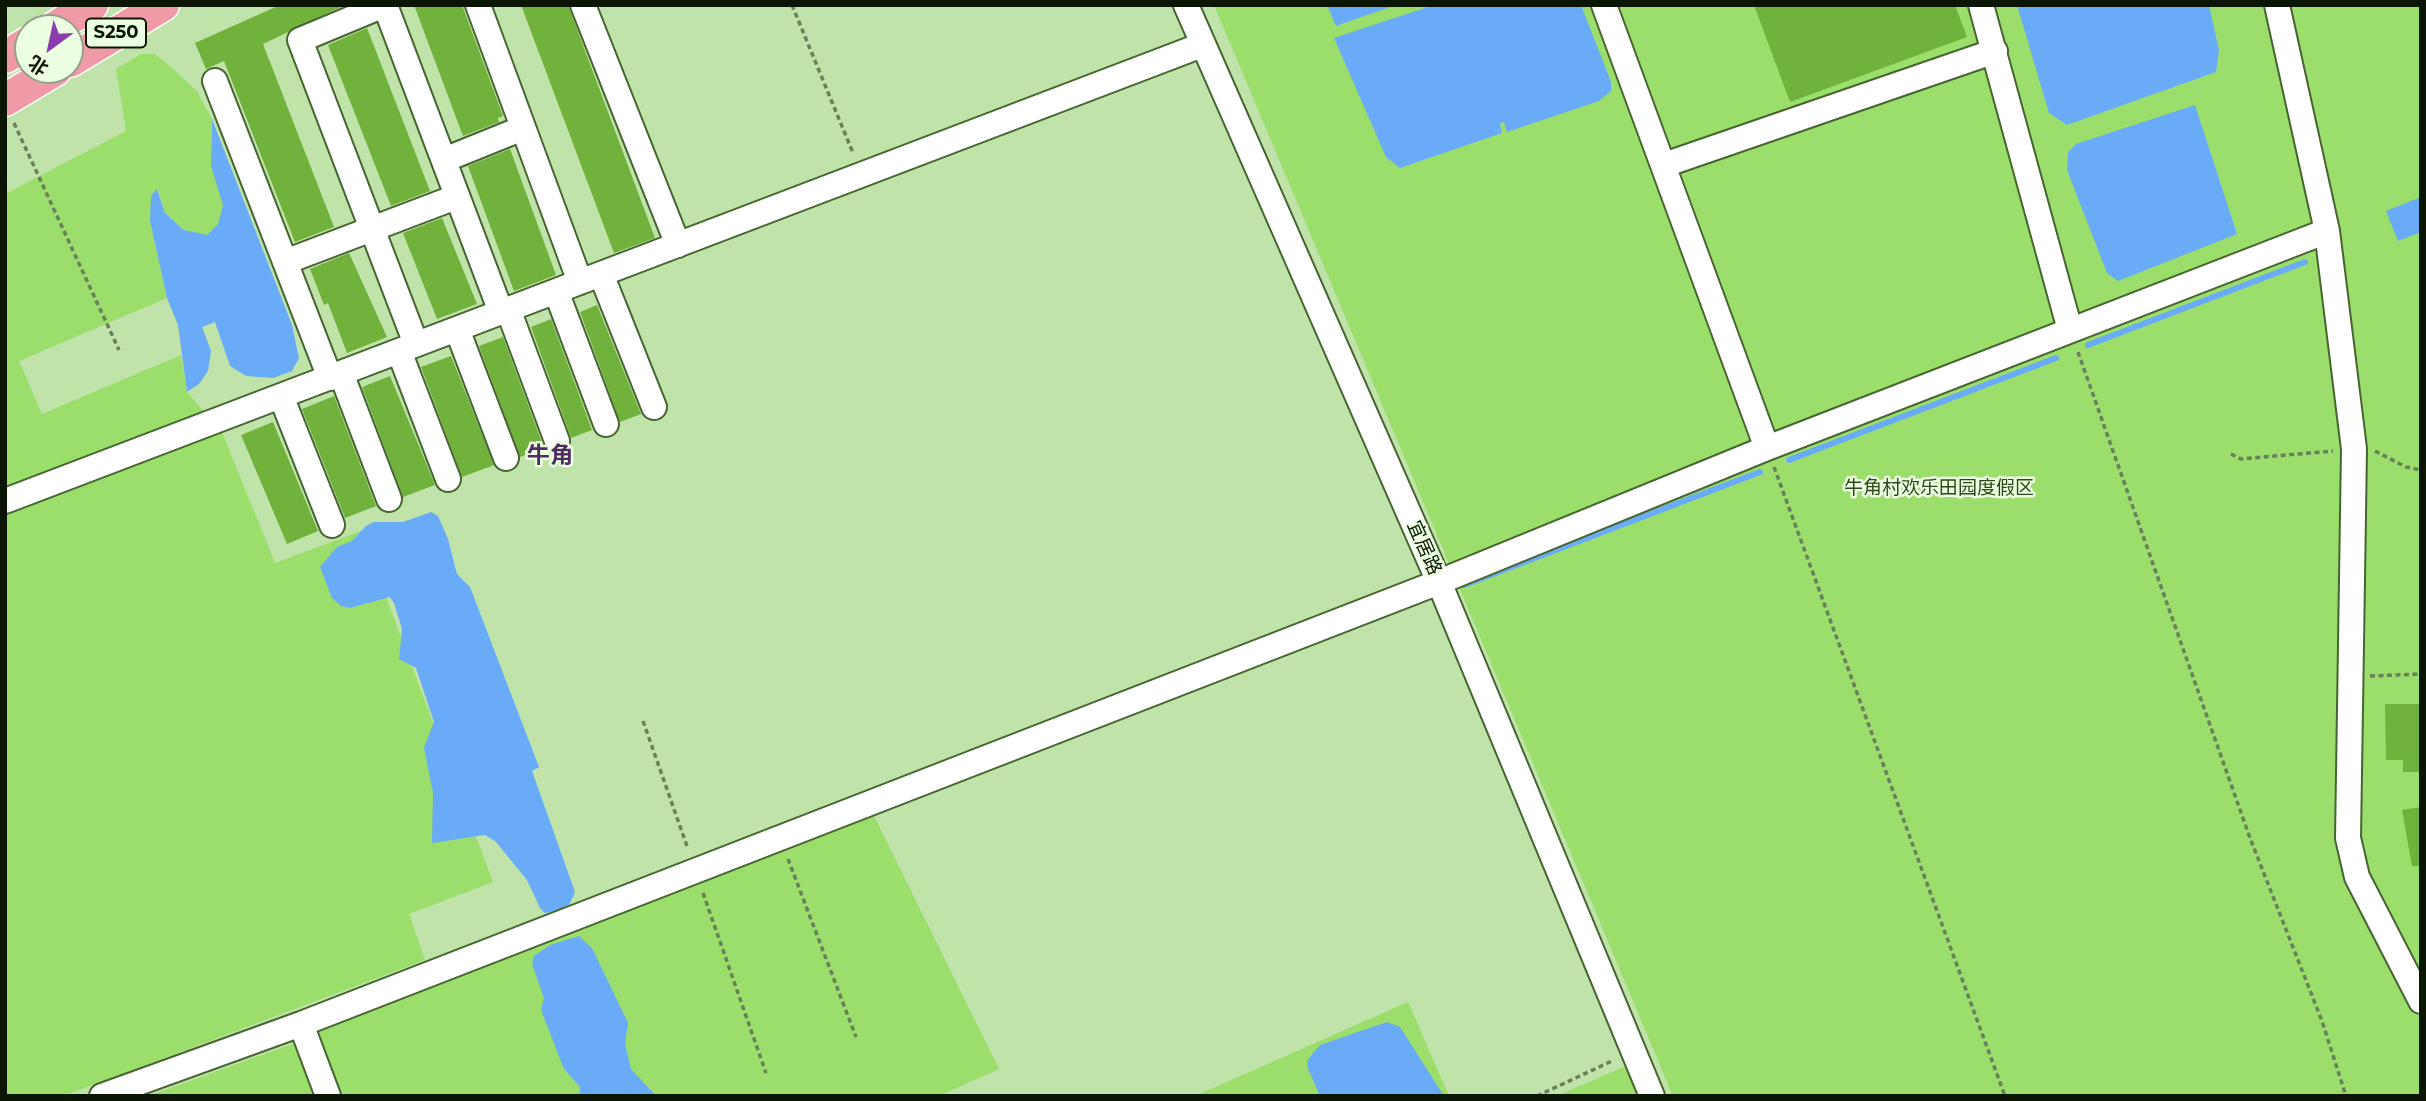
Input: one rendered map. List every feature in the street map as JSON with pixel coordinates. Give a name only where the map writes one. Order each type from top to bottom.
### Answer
[{"type":"main road","name":"S250","points":[[84,53],[163,5]]},
{"type":"main road","points":[[8,108],[38,84]]},
{"type":"street","points":[[448,479],[372,230],[300,40],[384,5],[456,197],[557,441]]},
{"type":"street","points":[[478,5],[523,128],[590,278],[654,407]]},
{"type":"street","points":[[583,5],[678,245]]},
{"type":"street","name":"宜居路","points":[[1186,5],[1439,582],[1651,1096]]},
{"type":"street","points":[[1604,5],[1768,448]]},
{"type":"street","points":[[1981,5],[2070,330]]},
{"type":"street","points":[[2277,5],[2327,232],[2354,449],[2348,838],[2357,877],[2421,1001]]},
{"type":"street","points":[[5,500],[1202,45]]},
{"type":"street","points":[[1664,165],[1995,51]]},
{"type":"street","points":[[215,80],[285,262],[389,499]]},
{"type":"street","points":[[444,160],[523,128]]},
{"type":"street","points":[[285,262],[456,197]]},
{"type":"street","points":[[102,1096],[301,1024],[780,838],[1439,582],[1768,448],[2327,232]]},
{"type":"street","points":[[556,291],[606,424]]},
{"type":"street","points":[[457,329],[506,458]]},
{"type":"street","points":[[281,396],[332,525]]},
{"type":"street","points":[[301,1024],[328,1096]]},
{"type":"path","points":[[792,5],[862,175]]},
{"type":"path","points":[[8,108],[119,349]]},
{"type":"path","points":[[2070,330],[2246,825],[2322,1021],[2346,1096]]},
{"type":"path","points":[[2231,454],[2241,459],[2369,447],[2406,467],[2421,470]]},
{"type":"path","points":[[1768,448],[2005,1096]]},
{"type":"path","points":[[2351,677],[2421,674]]},
{"type":"path","points":[[643,721],[766,1073]]},
{"type":"path","points":[[780,838],[856,1037]]},
{"type":"path","points":[[1540,1095],[1633,1051]]},
{"type":"green space","name":"牛角村欢乐田园度假区","points":[[1214,5],[2421,5],[2421,1096],[1673,1096]]},
{"type":"green space","points":[[141,54],[155,54],[197,91],[212,119],[211,142],[223,205],[218,224],[207,236],[184,230],[165,213],[158,190],[150,221],[167,298],[19,361],[42,414],[181,355],[187,392],[222,432],[275,563],[361,531],[493,882],[409,914],[425,960],[63,1096],[5,1096],[5,194],[126,131],[116,69]]},
{"type":"green space","points":[[873,814],[999,1069],[939,1096],[334,1096],[311,1031]]},
{"type":"green space","points":[[1408,1002],[1449,1096],[1195,1096]]},
{"type":"green space","points":[[295,1043],[316,1096],[148,1096]]},
{"type":"green space","points":[[1630,1064],[1643,1096],[1557,1096]]},
{"type":"water","points":[[1327,5],[1396,5],[1336,26]]},
{"type":"water","points":[[1434,5],[1581,5],[1611,82],[1611,91],[1599,101],[1507,132],[1504,122],[1500,123],[1502,133],[1400,168],[1386,157],[1334,38]]},
{"type":"water","points":[[2017,5],[2209,5],[2219,50],[2216,72],[2067,125],[2049,113]]},
{"type":"water","points":[[2195,105],[2237,234],[2118,281],[2107,273],[2067,170],[2068,152],[2076,144]]},
{"type":"water","points":[[212,119],[292,325],[299,358],[292,371],[273,378],[246,376],[230,366],[215,322],[202,327],[211,351],[208,371],[199,384],[187,392],[178,325],[167,298],[150,221],[151,196],[157,189],[165,213],[184,230],[207,235],[218,224],[223,205],[211,166]]},
{"type":"water","points":[[2421,197],[2421,232],[2398,241],[2386,211]]},
{"type":"water","points":[[431,512],[438,516],[448,539],[457,574],[470,587],[539,767],[532,771],[575,892],[569,905],[555,911],[545,913],[540,908],[527,880],[496,842],[485,835],[432,843],[433,793],[424,748],[434,722],[416,668],[399,659],[402,629],[394,603],[390,597],[350,608],[341,606],[332,598],[320,567],[337,547],[352,541],[366,526],[374,522],[403,522]]},
{"type":"water","points":[[579,936],[592,948],[628,1023],[625,1044],[631,1069],[656,1096],[580,1096],[580,1087],[564,1069],[541,1010],[544,998],[532,964],[534,956],[550,945]]},
{"type":"water","points":[[1387,1022],[1400,1027],[1444,1096],[1320,1096],[1307,1061],[1320,1045]]},
{"type":"building","points":[[280,5],[345,5],[263,44],[334,227],[295,242],[224,61],[206,69],[195,43]]},
{"type":"building","points":[[414,5],[462,5],[503,116],[498,118],[499,122],[463,136]]},
{"type":"building","points":[[521,5],[568,5],[655,238],[614,253]]},
{"type":"building","points":[[1754,5],[1955,5],[1967,37],[1790,102]]},
{"type":"building","points":[[367,28],[430,191],[391,206],[328,45]]},
{"type":"building","points":[[510,149],[556,275],[514,291],[468,166]]},
{"type":"building","points":[[442,218],[477,304],[437,319],[403,233]]},
{"type":"building","points":[[349,253],[387,337],[347,353],[328,303],[324,305],[310,269]]},
{"type":"building","points":[[597,305],[641,414],[620,422],[580,312]]},
{"type":"building","points":[[551,319],[592,430],[571,438],[531,327]]},
{"type":"building","points":[[503,337],[544,448],[520,457],[479,346]]},
{"type":"building","points":[[451,356],[494,465],[462,477],[421,367]]},
{"type":"building","points":[[390,376],[435,485],[403,497],[362,387]]},
{"type":"building","points":[[334,396],[376,506],[345,518],[302,409]]},
{"type":"building","points":[[273,422],[318,531],[287,544],[241,435]]},
{"type":"building","points":[[2385,704],[2421,704],[2421,772],[2403,772],[2403,760],[2386,760]]},
{"type":"building","points":[[2421,807],[2421,866],[2412,866],[2402,810]]},
{"type":"waterway","points":[[2088,345],[2305,262]]},
{"type":"waterway","points":[[1789,460],[2056,358]]},
{"type":"waterway","points":[[1464,585],[1760,472]]},
{"type":"district","name":"牛角","points":[[550,456]]}]
